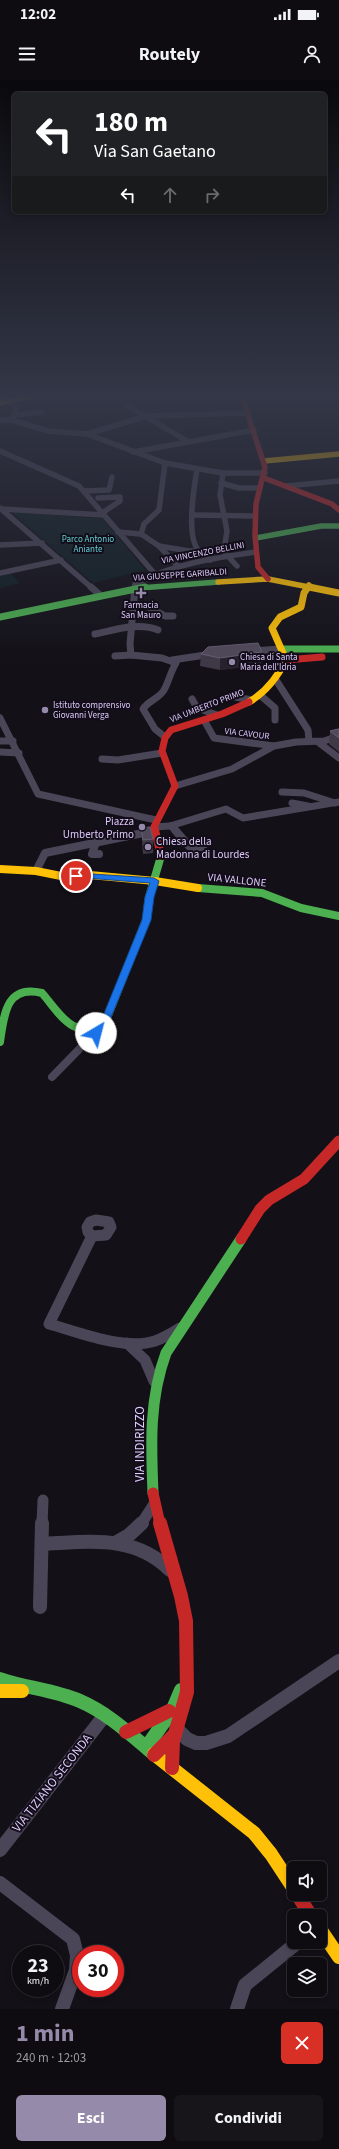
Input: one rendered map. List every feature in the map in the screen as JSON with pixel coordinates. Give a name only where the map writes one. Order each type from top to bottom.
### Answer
[{"type":"street","points":[[75,484],[104,512],[118,532],[154,573]]},
{"type":"street","points":[[84,491],[109,490],[110,484]]},
{"type":"street","points":[[141,534],[144,524],[159,510],[162,484]]},
{"type":"street","points":[[195,484],[193,495],[193,537],[198,550],[210,560]]},
{"type":"street","points":[[221,484],[220,496],[228,531],[224,550],[237,566]]},
{"type":"street","points":[[225,484],[239,488],[260,488]]},
{"type":"street","points":[[262,484],[256,504],[255,516],[256,552],[259,568],[268,579]]},
{"type":"street","points":[[282,484],[338,507]]},
{"type":"street","points":[[286,486],[307,484]]},
{"type":"street","points":[[92,491],[98,498],[104,512]]},
{"type":"street","points":[[1,508],[104,512],[120,501],[120,497],[98,498]]},
{"type":"street","points":[[1,508],[100,595]]},
{"type":"street","points":[[194,515],[255,516]]},
{"type":"street","points":[[256,538],[321,526],[339,526]]},
{"type":"street","points":[[118,532],[141,534],[159,546],[178,566]]},
{"type":"street","points":[[0,545],[42,543]]},
{"type":"street","points":[[159,546],[189,551],[224,550]]},
{"type":"street","name":"VIA VINCENZO BELLINI","points":[[134,588],[135,584],[154,573],[178,566],[256,552]]},
{"type":"street","points":[[0,573],[61,560]]},
{"type":"street","name":"VIA GIUSEPPE GARIBALDI","points":[[0,618],[134,588],[268,579],[309,585],[339,593]]},
{"type":"street","points":[[286,660],[272,628],[281,616],[301,607],[304,593],[309,585]]},
{"type":"street","points":[[131,655],[130,644],[134,605],[134,588]]},
{"type":"street","points":[[134,605],[147,606],[165,616],[173,616]]},
{"type":"street","points":[[95,634],[132,627],[158,630]]},
{"type":"street","points":[[243,652],[281,648],[339,649]]},
{"type":"street","points":[[115,656],[131,655],[145,658],[172,660],[221,653]]},
{"type":"street","points":[[286,660],[339,654]]},
{"type":"street","points":[[165,737],[155,729],[143,709],[146,704],[164,691],[169,674],[176,663],[172,660]]},
{"type":"street","points":[[286,660],[273,683],[282,688],[308,730],[309,741]]},
{"type":"street","name":"VIA UMBERTO PRIMO","points":[[175,786],[163,763],[162,752],[165,737],[172,730],[204,720],[256,698],[273,683]]},
{"type":"street","points":[[229,696],[256,698],[273,705],[276,711],[275,720]]},
{"type":"street","points":[[192,699],[198,708],[217,715]]},
{"type":"street","points":[[0,718],[13,741],[38,794],[124,814],[155,826]]},
{"type":"street","name":"VIA CAVOUR","points":[[204,720],[214,738],[274,746]]},
{"type":"street","points":[[0,1042],[8,1007],[12,997],[26,990],[42,993],[61,1018],[70,1025],[84,1030],[96,1029],[105,1022],[146,920],[154,881],[162,857],[155,826],[175,786],[232,769],[274,746],[296,742],[318,742],[339,736]]},
{"type":"street","points":[[0,741],[13,741]]},
{"type":"street","points":[[318,742],[339,758]]},
{"type":"street","points":[[0,752],[19,753]]},
{"type":"street","points":[[102,759],[118,760],[162,752]]},
{"type":"street","points":[[282,792],[304,793],[338,803]]},
{"type":"street","points":[[292,803],[311,807]]},
{"type":"street","points":[[36,871],[48,852],[124,836],[155,826],[171,826],[226,809],[243,818],[338,803]]},
{"type":"street","points":[[171,826],[190,847],[203,847]]},
{"type":"street","points":[[96,842],[92,854],[98,854]]},
{"type":"street","name":"VIA VALLONE","points":[[0,869],[36,871],[61,876],[90,876],[154,881],[184,887],[262,893],[276,897],[301,908],[339,916]]},
{"type":"street","points":[[52,1077],[96,1033],[96,1029]]},
{"type":"street","name":"VIA INDIRIZZO","points":[[151,1753],[150,1742],[173,1709],[186,1680],[186,1621],[176,1578],[154,1504],[151,1407],[154,1387],[166,1353],[260,1209],[269,1200],[304,1179],[339,1141]]},
{"type":"street","points":[[92,1236],[49,1324],[127,1343],[154,1342],[183,1326]]},
{"type":"street","points":[[127,1343],[145,1359],[151,1368],[154,1387]]},
{"type":"street","points":[[40,1607],[43,1500]]},
{"type":"street","points":[[115,1543],[132,1534],[139,1528],[154,1504]]},
{"type":"street","points":[[42,1544],[115,1543],[145,1550],[166,1565],[176,1578]]},
{"type":"street","points":[[175,1731],[196,1743],[206,1743],[228,1736],[339,1661]]},
{"type":"street","points":[[0,1679],[33,1690],[78,1700],[105,1715],[151,1753],[175,1770],[254,1833],[271,1854],[287,1878]]},
{"type":"street","points":[[175,1770],[175,1731],[186,1696],[186,1680]]},
{"type":"street","points":[[0,1691],[33,1690]]},
{"type":"street","points":[[126,1732],[173,1709]]},
{"type":"street","name":"VIA TIZIANO SECONDA","points":[[0,1850],[105,1715]]},
{"type":"street","points":[[151,1753],[175,1731]]},
{"type":"street","points":[[0,1883],[73,1939],[77,1955],[76,1970],[62,2009]]},
{"type":"street","points":[[327,1938],[338,1952]]},
{"type":"street","points":[[238,2009],[245,1985],[289,1949]]},
{"type":"green space","name":"Parco Antonio Aniante","points":[[13,513],[103,519],[145,570],[93,583]]},
{"type":"green space","points":[[10,573],[20,583],[0,588],[0,576]]},
{"type":"building","points":[[258,643],[262,652],[220,658],[201,654],[208,647]]},
{"type":"building","points":[[339,729],[339,738],[330,731]]},
{"type":"building","points":[[150,827],[153,839],[143,840],[141,828]]},
{"type":"traffic: fast","points":[[256,538],[321,526],[339,526]]},
{"type":"traffic: fast","points":[[0,617],[150,586],[218,582]]},
{"type":"traffic: fast","points":[[282,649],[339,649]]},
{"type":"traffic: fast","points":[[0,1042],[8,1005],[17,994],[26,990],[42,993],[61,1016],[76,1028],[85,1031],[94,1029],[105,1023],[146,920],[149,897],[161,856]]},
{"type":"traffic: fast","points":[[198,888],[262,893],[301,908],[339,916]]},
{"type":"traffic: fast","points":[[153,1493],[151,1422],[155,1387],[160,1370],[166,1353],[241,1239]]},
{"type":"traffic: fast","points":[[0,1679],[60,1694],[80,1701],[100,1711],[154,1754]]},
{"type":"traffic: fast","points":[[149,1750],[150,1742],[173,1709],[181,1690]]},
{"type":"traffic: slow","points":[[218,582],[268,579],[339,593]]},
{"type":"traffic: slow","points":[[249,702],[267,689],[276,679],[283,667],[286,660],[272,628],[280,617],[301,607],[304,593],[309,585]]},
{"type":"traffic: slow","points":[[0,869],[36,871],[61,876],[90,875],[155,881],[198,888]]},
{"type":"traffic: slow","points":[[0,1691],[22,1691]]},
{"type":"traffic: slow","points":[[154,1754],[254,1833],[271,1854],[287,1878]]},
{"type":"traffic: slow","points":[[327,1939],[339,1957]]},
{"type":"traffic: jam","points":[[262,484],[256,504],[255,536],[258,567],[268,579]]},
{"type":"traffic: jam","points":[[280,484],[332,504],[339,510]]},
{"type":"traffic: jam","points":[[286,660],[322,657]]},
{"type":"traffic: jam","points":[[161,856],[154,827],[175,786],[162,751],[162,745],[165,738],[171,730],[222,714],[249,702]]},
{"type":"traffic: jam","points":[[241,1239],[260,1209],[269,1200],[304,1179],[339,1141]]},
{"type":"traffic: jam","points":[[153,1493],[154,1503],[181,1596],[186,1621],[187,1692],[173,1741],[172,1768]]},
{"type":"traffic: jam","points":[[126,1732],[169,1711]]},
{"type":"traffic: jam","points":[[154,1755],[175,1734]]},
{"type":"traffic: jam","points":[[301,1901],[307,1909]]},
{"type":"place","name":"Farmacia San Mauro","points":[[141,593]]},
{"type":"place","name":"Chiesa di Santa Maria dell'Idria","points":[[232,662]]},
{"type":"place","name":"Istituto comprensivo Giovanni Verga","points":[[45,710]]},
{"type":"place","name":"Piazza Umberto Primo","points":[[142,827]]},
{"type":"place","name":"Chiesa della Madonna di Lourdes","points":[[148,847]]},
{"type":"route","points":[[76,876],[154,881],[146,920],[105,1022],[101,1027],[96,1029],[96,1033]]}]
